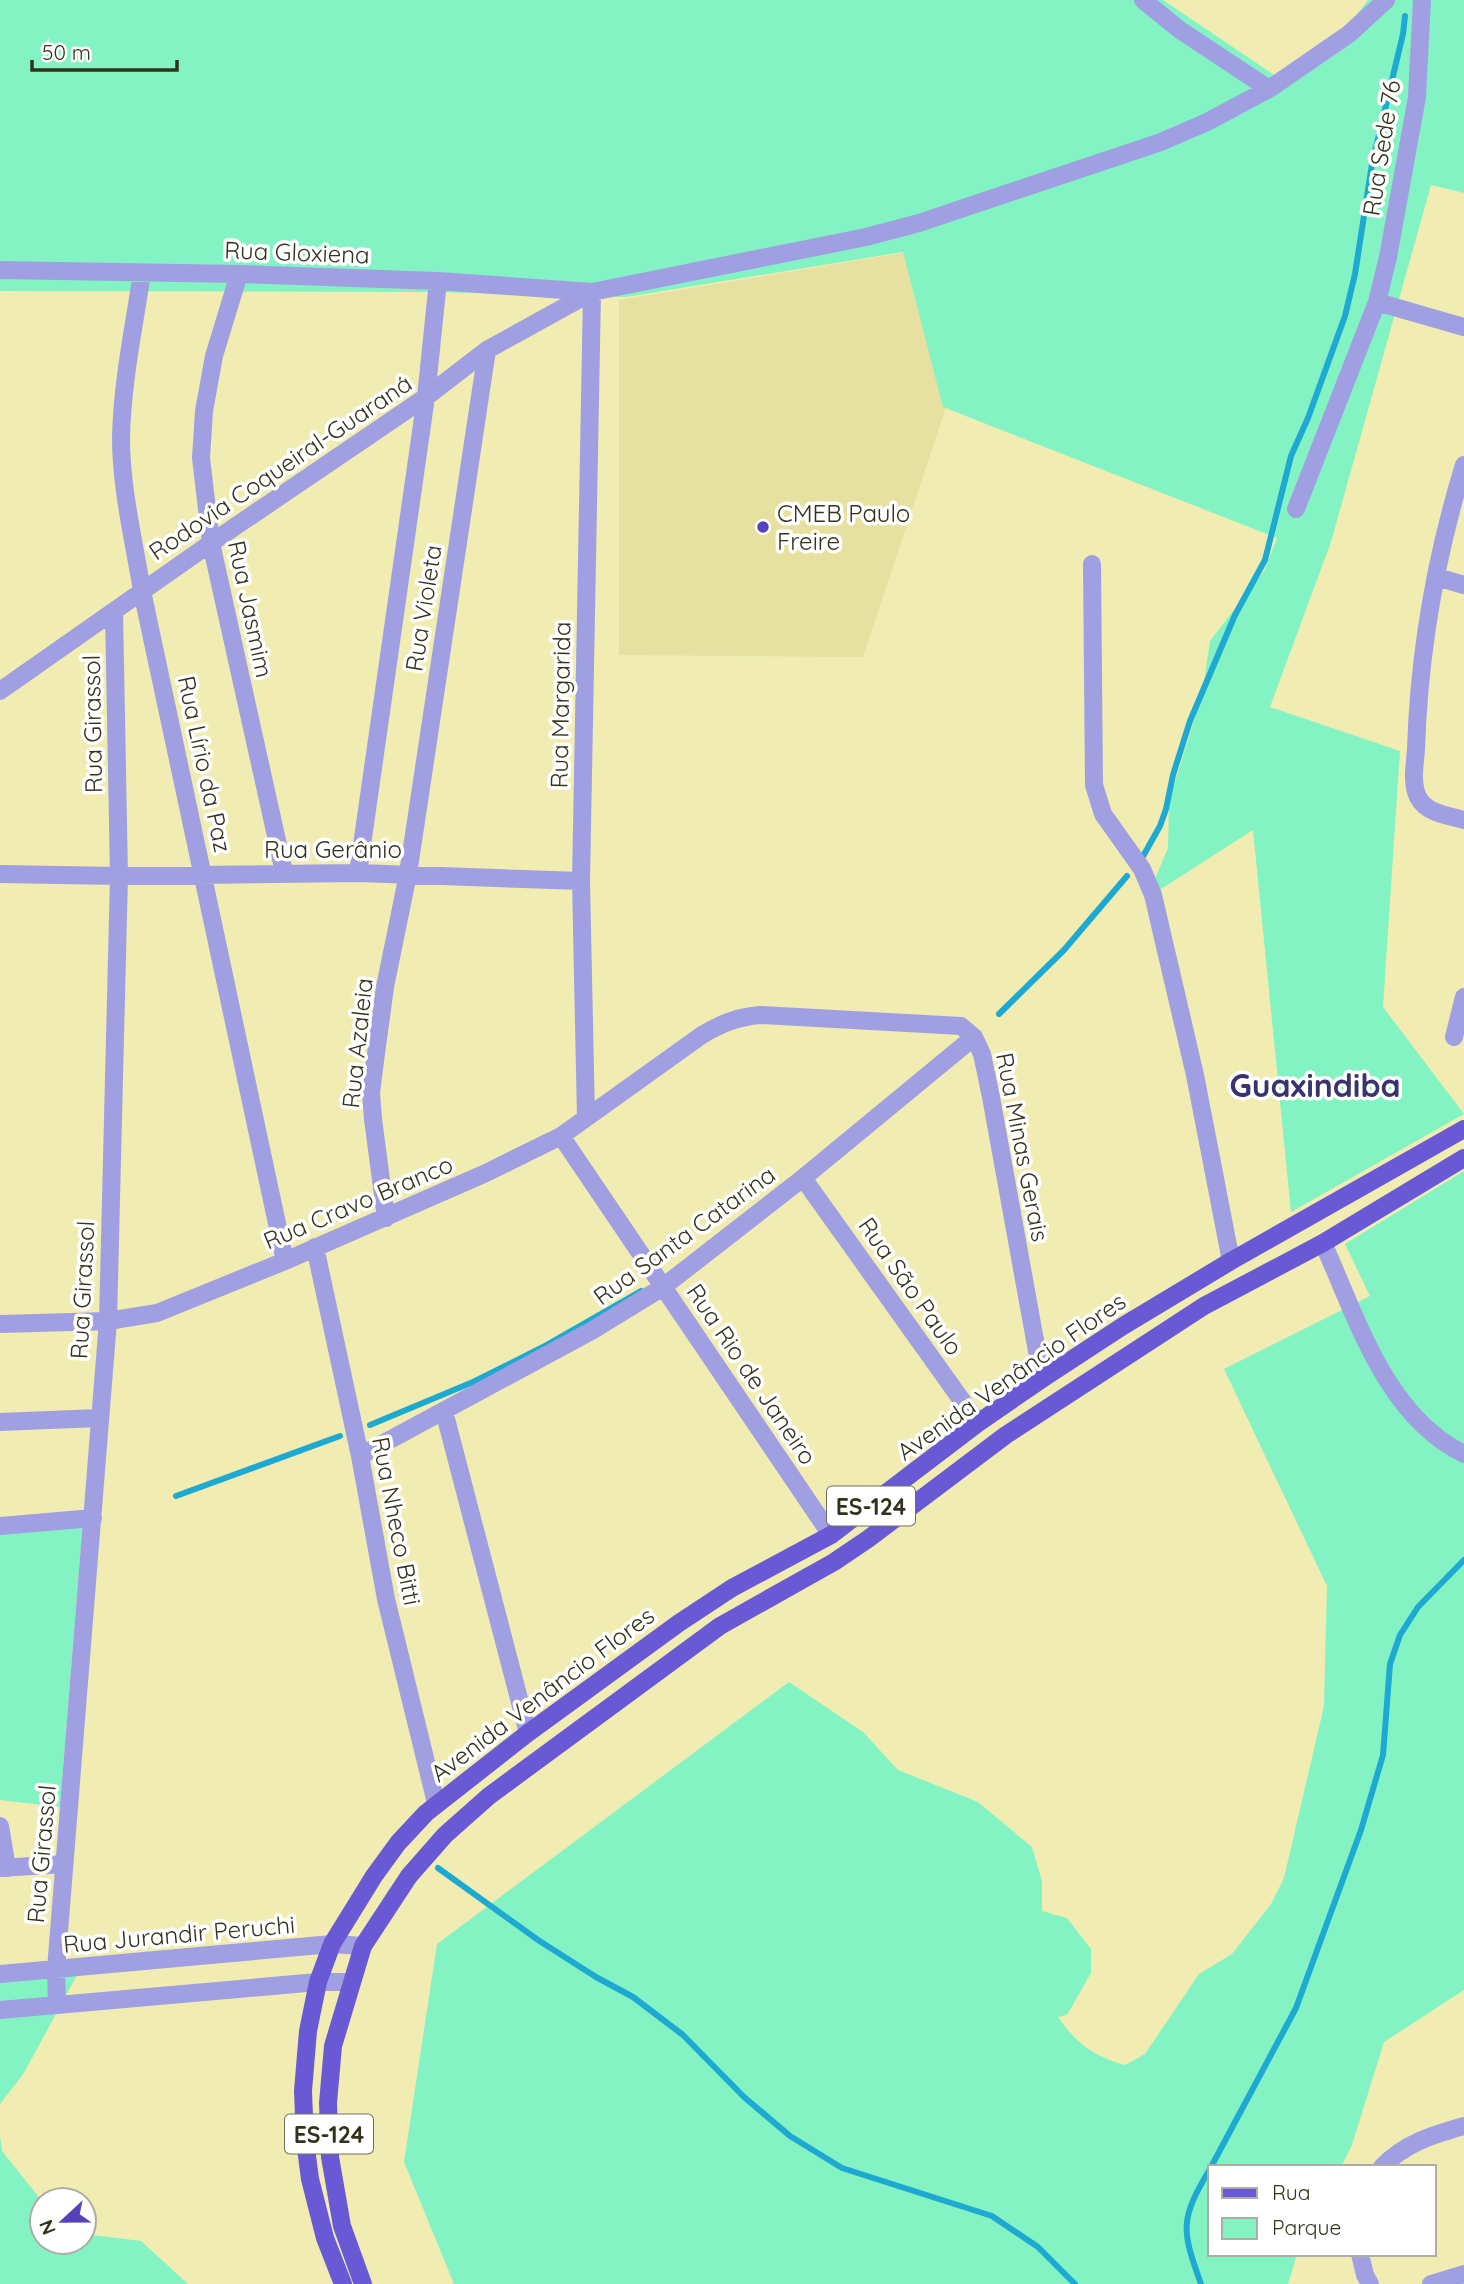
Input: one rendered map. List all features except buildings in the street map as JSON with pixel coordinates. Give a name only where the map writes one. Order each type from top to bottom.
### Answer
[{"type":"main road","name":"Avenida Venâncio Flores","points":[[332,1944],[398,1843],[436,1804],[528,1733],[704,1606],[831,1535],[978,1423],[1123,1326],[1231,1261],[1464,1129]]},
{"type":"main road","name":"Avenida Venâncio Flores","points":[[363,1946],[409,1876],[445,1835],[489,1796],[685,1651],[720,1626],[834,1562],[1006,1435],[1204,1306],[1324,1243],[1464,1158]]},
{"type":"main road","name":"ES-124","points":[[332,1944],[318,1982],[307,2040],[303,2091],[310,2179],[325,2238],[343,2284]]},
{"type":"main road","name":"ES-124","points":[[363,1946],[333,2046],[328,2103],[330,2157],[342,2226],[363,2284]]},
{"type":"street","points":[[1143,0],[1180,30],[1269,89]]},
{"type":"street","points":[[592,292],[866,237],[919,223],[1161,142],[1207,122],[1269,89],[1349,34],[1386,0]]},
{"type":"street","name":"Rua Sede 76","points":[[1296,509],[1377,302],[1388,257],[1416,97],[1422,0]]},
{"type":"street","name":"Rua Gloxiena","points":[[0,270],[438,281],[592,292]]},
{"type":"street","name":"Rua Lírio da Paz","points":[[142,273],[123,402],[121,439],[124,482],[142,592],[285,1261]]},
{"type":"street","name":"Rua Jasmim","points":[[239,274],[214,356],[204,411],[201,458],[211,542],[284,872]]},
{"type":"street","name":"Rua Violeta","points":[[358,873],[426,397],[438,281]]},
{"type":"street","name":"Rodovia Coqueiral-Guaraná","points":[[0,691],[211,542],[426,397],[487,350],[592,292]]},
{"type":"street","name":"Rua Margarida","points":[[586,1118],[581,881],[592,292]]},
{"type":"street","points":[[1377,302],[1464,327]]},
{"type":"street","name":"Rua Violeta","points":[[408,874],[487,350]]},
{"type":"street","points":[[1464,465],[1448,516],[1437,576],[1417,711],[1414,787],[1425,806],[1434,812],[1464,820]]},
{"type":"street","points":[[1092,564],[1094,785],[1103,814],[1142,869],[1155,902],[1195,1075],[1231,1261]]},
{"type":"street","points":[[1437,576],[1464,585]]},
{"type":"street","name":"Rua Girassol","points":[[57,2005],[56,1969],[107,1321],[119,876],[114,611]]},
{"type":"street","name":"Rua Gerânio","points":[[0,874],[119,876],[284,872],[581,881]]},
{"type":"street","name":"Rua Azaleia","points":[[386,1218],[371,1093],[385,987],[408,874]]},
{"type":"street","points":[[1454,1037],[1464,997]]},
{"type":"street","name":"Rua Minas Gerais","points":[[702,1035],[739,1017],[760,1014],[961,1026],[974,1037],[982,1054],[991,1097],[1042,1379]]},
{"type":"street","name":"Rua Cravo Branco","points":[[0,1324],[107,1321],[157,1313],[285,1261],[486,1173],[561,1136],[702,1035]]},
{"type":"street","name":"Rua Santa Catarina","points":[[360,1456],[593,1330],[663,1287],[803,1178],[974,1037]]},
{"type":"street","name":"Rua Rio de Janeiro","points":[[561,1136],[831,1535]]},
{"type":"street","name":"Rua São Paulo","points":[[803,1178],[978,1423]]},
{"type":"street","points":[[1324,1243],[1370,1347],[1397,1395],[1422,1426],[1451,1448],[1464,1454]]},
{"type":"street","name":"Rua Nheco Bitti","points":[[316,1247],[360,1456],[386,1599],[436,1804]]},
{"type":"street","points":[[444,1411],[528,1733]]},
{"type":"street","points":[[0,1422],[99,1418]]},
{"type":"street","points":[[0,1526],[93,1518]]},
{"type":"street","points":[[0,1826],[4,1868],[64,1864]]},
{"type":"street","name":"Rua Jurandir Peruchi","points":[[0,1974],[332,1944],[363,1946]]},
{"type":"street","points":[[0,2010],[318,1982],[351,1982]]},
{"type":"street","points":[[1384,2165],[1403,2149],[1425,2138],[1464,2126]]},
{"type":"street","points":[[1360,2256],[1370,2284]]},
{"type":"street","points":[[1431,2284],[1464,2274]]},
{"type":"shaded area","name":"CMEB Paulo Freire","points":[[920,250],[949,398],[863,657],[619,655],[619,300]]},
{"type":"green space","points":[[0,0],[1163,0],[1289,85],[1346,29],[1368,0],[1464,0],[1464,193],[1431,185],[1331,542],[1270,707],[1400,751],[1383,1007],[1464,1114],[1291,1212],[1253,830],[1147,898],[1168,848],[1169,801],[1202,695],[1210,641],[1264,571],[1277,538],[943,407],[903,252],[626,297],[433,292],[0,291]]},
{"type":"green space","points":[[1464,1171],[1464,1990],[1384,2042],[1352,2145],[1342,2165],[1208,2165],[1208,2256],[1296,2256],[1288,2284],[454,2284],[404,2162],[437,1944],[789,1682],[863,1732],[898,1770],[978,1802],[1032,1847],[1042,1881],[1042,1911],[1067,1918],[1091,1949],[1091,1973],[1067,2015],[1058,2017],[1079,2042],[1095,2053],[1125,2065],[1145,2054],[1199,1974],[1232,1954],[1271,1904],[1284,1878],[1324,1706],[1327,1586],[1224,1369],[1370,1296],[1345,1244]]},
{"type":"green space","points":[[83,1521],[60,1807],[0,1800],[0,1530]]},
{"type":"green space","points":[[77,1975],[24,2073],[0,2104],[0,1982]]},
{"type":"green space","points":[[0,2136],[2,2151],[30,2186],[28,2256],[98,2256],[98,2236],[141,2241],[188,2284],[0,2284]]},
{"type":"waterway","points":[[1142,858],[1166,809],[1173,775],[1190,721],[1235,615],[1265,560],[1291,456],[1308,418],[1345,316],[1355,274],[1372,164],[1405,16]]},
{"type":"waterway","points":[[999,1014],[1064,950],[1127,876]]},
{"type":"waterway","points":[[370,1425],[473,1382],[543,1347],[641,1291]]},
{"type":"waterway","points":[[176,1496],[340,1436]]},
{"type":"waterway","points":[[1212,2165],[1296,2008],[1361,1830],[1383,1755],[1390,1664],[1400,1635],[1418,1607],[1464,1560]]},
{"type":"waterway","points":[[438,1868],[538,1940],[633,1997],[683,2035],[744,2097],[790,2136],[842,2168],[992,2216],[1038,2247],[1075,2284]]},
{"type":"waterway","points":[[1201,2284],[1190,2250],[1187,2225],[1193,2200],[1208,2172]]},
{"type":"place","name":"CMEB Paulo Freire","points":[[763,527]]},
{"type":"district","name":"Guaxindiba","points":[[1315,1085]]}]
